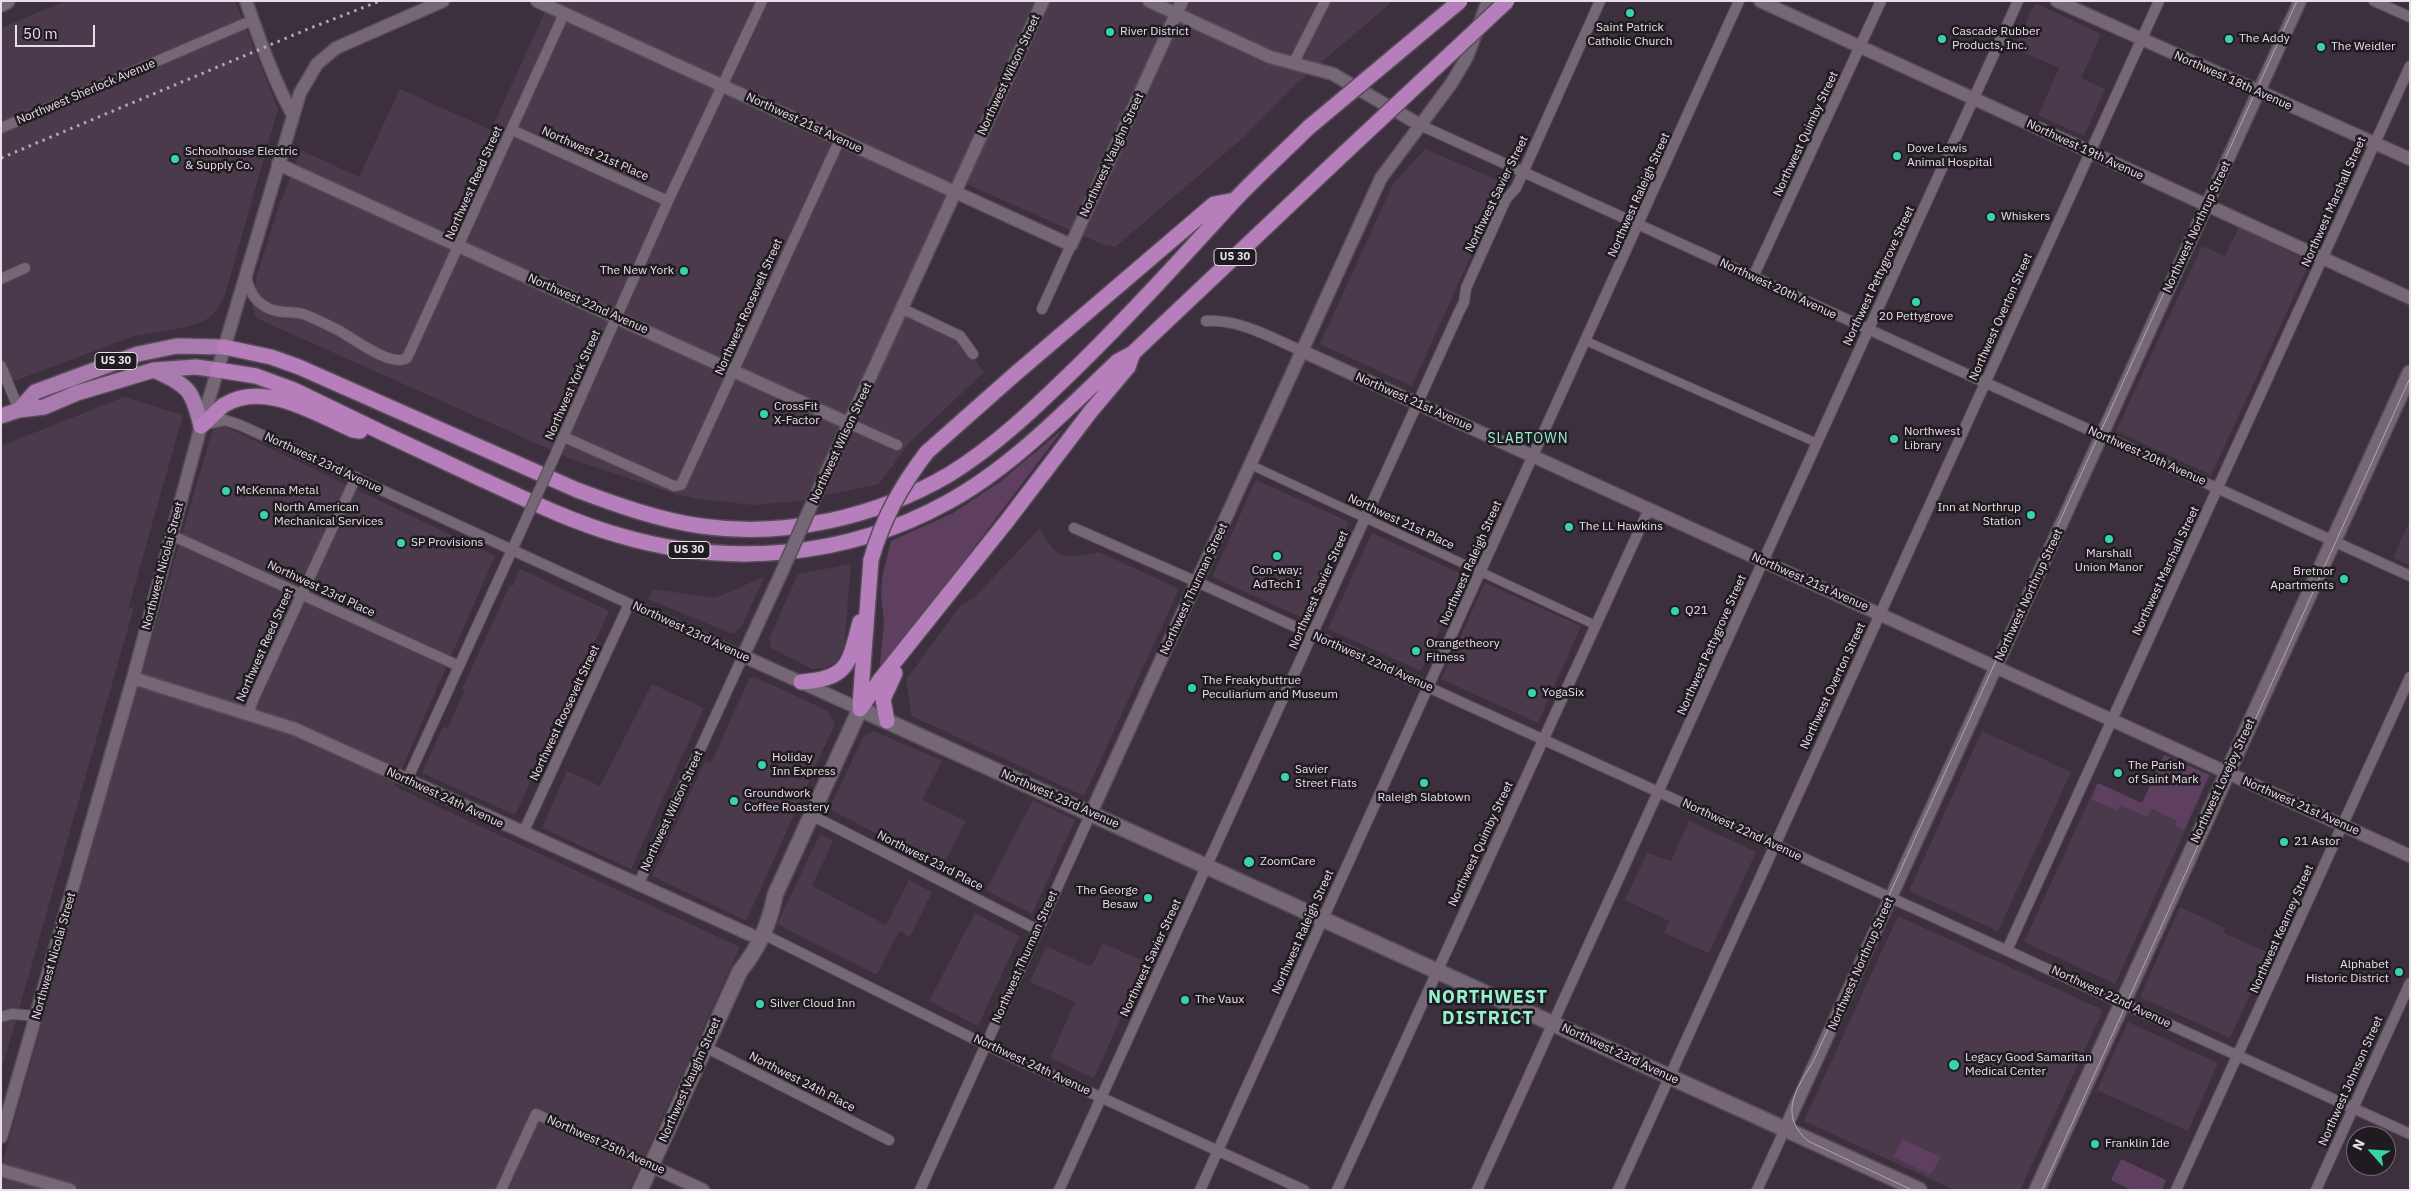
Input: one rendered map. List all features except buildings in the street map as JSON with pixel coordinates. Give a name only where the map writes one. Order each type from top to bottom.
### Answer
[{"type":"highway","name":"US 30","points":[[19,410],[36,392],[138,354],[176,346],[224,346],[292,364],[577,490],[623,506],[702,526],[753,529],[820,522],[864,512],[919,490],[956,470],[1003,435],[1044,400],[1234,200],[1308,128],[1460,1]]},
{"type":"highway","name":"US 30","points":[[1,416],[19,410],[44,407],[77,393],[154,370],[196,367],[218,370],[274,382],[379,432],[561,514],[618,535],[701,552],[734,554],[782,553],[838,544],[907,522],[949,502],[1003,465],[1118,361],[1133,353],[1507,1]]},
{"type":"highway","points":[[860,709],[871,560],[890,507],[905,482],[928,452],[1024,366],[1214,204],[1234,200]]},
{"type":"highway","points":[[860,709],[880,680],[1091,411],[1128,367],[1133,353]]},
{"type":"highway","points":[[154,370],[179,382],[191,393],[201,426],[224,406],[241,398],[261,396],[286,402],[353,430],[379,432]]},
{"type":"highway","points":[[887,721],[883,699],[887,685],[931,626],[956,585]]},
{"type":"highway","points":[[801,682],[826,680],[836,675],[847,664],[868,589]]},
{"type":"main road","points":[[1,4],[7,1]]},
{"type":"main road","name":"Northwest Lovejoy Street","points":[[2037,1190],[2410,373]]},
{"type":"main road","name":"Northwest 23rd Avenue","points":[[860,709],[1785,1129],[1898,1186],[1918,1190]]},
{"type":"main road","name":"Northwest Vaughn Street","points":[[640,1190],[740,971],[751,957],[760,914],[775,895],[860,709]]},
{"type":"street","points":[[246,1],[256,33],[293,115]]},
{"type":"street","points":[[293,115],[308,77],[317,64],[329,53],[351,40],[443,1]]},
{"type":"street","name":"Northwest 21st Avenue","points":[[537,1],[1070,245]]},
{"type":"street","name":"Northwest York Street","points":[[407,780],[564,437],[668,201],[762,1]]},
{"type":"street","name":"Northwest Wilson Street","points":[[638,885],[1043,1]]},
{"type":"street","name":"Northwest 20th Avenue","points":[[1149,1],[1263,54],[1332,74],[1347,81],[1403,118],[2410,576]]},
{"type":"street","name":"Northwest Vaughn Street","points":[[1042,309],[1182,1]]},
{"type":"street","points":[[1293,64],[1325,1]]},
{"type":"street","name":"Northwest Thurman Street","points":[[920,1190],[1381,178],[1451,84],[1467,57],[1488,1]]},
{"type":"street","name":"Northwest Savier Street","points":[[1059,1190],[1464,302],[1466,288],[1506,199],[1516,188],[1600,1]]},
{"type":"street","name":"Northwest Raleigh Street","points":[[1200,1190],[1740,1]]},
{"type":"street","name":"Northwest 19th Avenue","points":[[1760,1],[2410,298]]},
{"type":"street","name":"Northwest Quimby Street","points":[[1753,277],[1880,1]]},
{"type":"street","name":"Northwest Pettygrove Street","points":[[1477,1190],[1660,792],[2018,1]]},
{"type":"street","name":"Northwest 18th Avenue","points":[[2057,1],[2410,159]]},
{"type":"street","name":"Northwest Overton Street","points":[[1618,1190],[2159,1]]},
{"type":"street","name":"Northwest Northrup Street","points":[[1758,1190],[2300,1]]},
{"type":"street","points":[[2374,1],[2410,18]]},
{"type":"street","name":"Northwest Reed Street","points":[[245,275],[255,299],[266,308],[296,313],[340,331],[354,341],[386,356],[402,360],[410,353],[564,14]]},
{"type":"street","name":"Northwest Sherlock Avenue","points":[[1,128],[253,20]]},
{"type":"street","name":"Northwest Marshall Street","points":[[2007,950],[2410,66]]},
{"type":"street","name":"Northwest Nicolai Street","points":[[1,1137],[133,678],[201,426],[293,115]]},
{"type":"street","name":"Northwest 21st Place","points":[[512,130],[668,201]]},
{"type":"street","name":"Northwest Roosevelt Street","points":[[564,437],[674,486],[681,485],[840,139]]},
{"type":"street","name":"Northwest 22nd Avenue","points":[[278,164],[897,446]]},
{"type":"street","points":[[1,279],[25,268]]},
{"type":"street","points":[[902,308],[960,336],[973,354]]},
{"type":"street","name":"Northwest 21st Avenue","points":[[1206,321],[1227,322],[1252,329],[1302,351],[2410,856]]},
{"type":"street","points":[[1586,341],[1817,443]]},
{"type":"street","points":[[1,366],[19,410]]},
{"type":"street","name":"Northwest 23rd Avenue","points":[[201,426],[219,420],[231,421],[860,709]]},
{"type":"street","name":"Northwest 21st Place","points":[[1251,465],[1595,625]]},
{"type":"street","name":"Northwest Reed Street","points":[[248,715],[252,700],[356,477]]},
{"type":"street","name":"Northwest Quimby Street","points":[[1338,1190],[1649,508]]},
{"type":"street","name":"Northwest 22nd Avenue","points":[[1074,528],[1660,792],[2410,1134]]},
{"type":"street","name":"Northwest 23rd Place","points":[[172,535],[460,666]]},
{"type":"street","name":"Northwest Roosevelt Street","points":[[523,833],[629,604]]},
{"type":"street","name":"Northwest Kearney Street","points":[[2176,1190],[2410,677]]},
{"type":"street","name":"Northwest 24th Avenue","points":[[133,678],[287,726],[638,885],[757,935],[986,1045],[1304,1190]]},
{"type":"street","name":"Northwest 23rd Place","points":[[811,814],[1038,930]]},
{"type":"street","name":"Northwest Johnson Street","points":[[2316,1190],[2410,983]]},
{"type":"street","points":[[1,1018],[12,1014],[37,1016]]},
{"type":"street","name":"Northwest 24th Place","points":[[705,1047],[889,1140]]},
{"type":"street","name":"Northwest 25th Avenue","points":[[501,1190],[536,1114],[703,1190]]},
{"type":"street","points":[[1,1170],[70,1190]]},
{"type":"shaded area","points":[[65,1],[235,1],[278,109],[224,298],[213,314],[204,321],[186,327],[134,336],[1,386],[1,28]]},
{"type":"shaded area","points":[[550,1],[1393,1],[1295,85],[1244,137],[1115,247],[1104,245],[960,181],[902,309],[959,336],[984,372],[910,442],[879,484],[798,501],[753,505],[698,499],[675,494],[569,458],[256,318],[252,306],[257,275],[280,203],[301,150],[359,177],[400,89],[491,130]]},
{"type":"shaded area","points":[[2035,3],[2101,34],[2081,78],[2105,89],[2084,136],[2038,115],[2059,68],[2014,48]]},
{"type":"shaded area","points":[[1425,149],[1504,183],[1412,386],[1320,344],[1393,184]]},
{"type":"shaded area","points":[[2239,227],[2310,262],[2211,475],[2116,431],[2202,246],[2225,256]]},
{"type":"shaded area","points":[[124,397],[183,415],[128,609],[134,607],[1,1072],[1,446]]},
{"type":"shaded area","points":[[222,425],[495,556],[394,786],[740,947],[629,1190],[1,1190],[1,1168],[154,631],[213,428]]},
{"type":"shaded area","points":[[1063,429],[879,674],[884,622],[881,592],[883,573],[891,541],[953,513],[1000,482]]},
{"type":"shaded area","name":"Con-way: AdTech I","points":[[1256,480],[1349,522],[1305,619],[1212,577]]},
{"type":"shaded area","points":[[2410,520],[2410,565],[2393,558]]},
{"type":"shaded area","points":[[1039,529],[1054,550],[1065,556],[1078,556],[1099,552],[1179,589],[1084,796],[912,716],[906,680],[961,605],[975,597]]},
{"type":"shaded area","points":[[1372,533],[1464,575],[1421,671],[1328,629]]},
{"type":"shaded area","points":[[851,564],[844,647],[836,662],[824,668],[812,669],[771,648],[769,639],[798,574]]},
{"type":"shaded area","points":[[520,569],[609,611],[515,815],[422,773],[443,727],[447,729],[465,690],[462,689],[510,585],[513,586]]},
{"type":"shaded area","points":[[764,577],[742,626],[734,633],[648,599],[653,589],[715,598]]},
{"type":"shaded area","points":[[1485,583],[1581,626],[1538,723],[1441,679]]},
{"type":"shaded area","points":[[755,677],[828,711],[835,723],[745,920],[652,876],[705,761],[711,763],[749,679]]},
{"type":"shaded area","points":[[652,684],[704,708],[631,869],[542,828],[567,771],[600,786]]},
{"type":"shaded area","points":[[874,731],[942,761],[922,800],[966,821],[942,867],[829,809],[864,736]]},
{"type":"shaded area","points":[[1982,731],[2071,772],[1998,931],[1909,891]]},
{"type":"shaded area","points":[[2164,755],[2209,775],[2184,830],[2175,826],[2177,821],[2152,809],[2148,817],[2120,805],[2118,811],[2091,799],[2098,783],[2142,803]]},
{"type":"shaded area","points":[[2165,755],[2210,775],[2115,984],[2024,942],[2097,783],[2142,804]]},
{"type":"shaded area","points":[[1033,800],[1075,820],[1032,914],[986,890]]},
{"type":"shaded area","points":[[1689,821],[1756,852],[1709,953],[1664,933],[1669,921],[1625,900],[1647,853],[1671,861]]},
{"type":"shaded area","points":[[820,834],[833,841],[812,886],[886,925],[909,880],[932,892],[910,937],[899,931],[877,975],[777,924]]},
{"type":"shaded area","points":[[2180,907],[2225,928],[2224,933],[2269,953],[2230,1038],[2140,997]]},
{"type":"shaded area","points":[[975,913],[1019,936],[978,1026],[929,1001]]},
{"type":"shaded area","name":"Legacy Good Samaritan Medical Center","points":[[1898,916],[2103,1010],[2020,1190],[1955,1190],[1804,1121]]},
{"type":"shaded area","points":[[1103,943],[1146,962],[1094,1078],[1050,1058],[1075,1002],[1030,982],[1046,946],[1091,967]]},
{"type":"shaded area","name":"Legacy Good Samaritan Medical Center","points":[[2128,1022],[2218,1063],[2188,1131],[2097,1090]]},
{"type":"shaded area","points":[[1902,1139],[1941,1157],[1930,1175],[1894,1157]]},
{"type":"shaded area","points":[[2121,1159],[2166,1180],[2162,1190],[2131,1190],[2111,1180]]},
{"type":"tram line","points":[[1912,1190],[1808,1141],[1799,1131],[1794,1121],[1792,1112],[1796,1092],[1813,1062],[2297,1]]},
{"type":"tram line","points":[[2042,1190],[2410,378]]},
{"type":"railway","points":[[1,158],[308,29],[380,1]]},
{"type":"place","name":"Saint Patrick Catholic Church","points":[[1630,13]]},
{"type":"place","name":"River District","points":[[1110,32]]},
{"type":"place","name":"Cascade Rubber Products, Inc.","points":[[1942,39]]},
{"type":"place","name":"The Addy","points":[[2229,39]]},
{"type":"place","name":"The Weidler","points":[[2321,47]]},
{"type":"place","name":"Dove Lewis Animal Hospital","points":[[1897,156]]},
{"type":"place","name":"Schoolhouse Electric & Supply Co.","points":[[175,159]]},
{"type":"place","name":"Whiskers","points":[[1991,217]]},
{"type":"place","name":"The New York","points":[[684,271]]},
{"type":"place","name":"20 Pettygrove","points":[[1916,302]]},
{"type":"place","name":"CrossFit X-Factor","points":[[764,414]]},
{"type":"place","name":"Northwest Library","points":[[1894,439]]},
{"type":"place","name":"McKenna Metal","points":[[226,491]]},
{"type":"place","name":"North American Mechanical Services","points":[[264,515]]},
{"type":"place","name":"Inn at Northrup Station","points":[[2031,515]]},
{"type":"place","name":"The LL Hawkins","points":[[1569,527]]},
{"type":"place","name":"Marshall Union Manor","points":[[2109,539]]},
{"type":"place","name":"SP Provisions","points":[[401,543]]},
{"type":"place","name":"Con-way: AdTech I","points":[[1277,556]]},
{"type":"place","name":"Bretnor Apartments","points":[[2344,579]]},
{"type":"place","name":"Q21","points":[[1675,611]]},
{"type":"place","name":"Orangetheory Fitness","points":[[1416,651]]},
{"type":"place","name":"The Freakybuttrue Peculiarium and Museum","points":[[1192,688]]},
{"type":"place","name":"YogaSix","points":[[1532,693]]},
{"type":"place","name":"Holiday Inn Express","points":[[762,765]]},
{"type":"place","name":"The Parish of Saint Mark","points":[[2118,773]]},
{"type":"place","name":"Savier Street Flats","points":[[1285,777]]},
{"type":"place","name":"Raleigh Slabtown","points":[[1424,783]]},
{"type":"place","name":"Groundwork Coffee Roastery","points":[[734,801]]},
{"type":"place","name":"21 Astor","points":[[2284,842]]},
{"type":"place","name":"ZoomCare","points":[[1249,862]]},
{"type":"place","name":"The George Besaw","points":[[1148,898]]},
{"type":"place","name":"Alphabet Historic District","points":[[2399,972]]},
{"type":"place","name":"The Vaux","points":[[1185,1000]]},
{"type":"place","name":"Silver Cloud Inn","points":[[760,1004]]},
{"type":"place","name":"Legacy Good Samaritan Medical Center","points":[[1954,1065]]},
{"type":"place","name":"Franklin Ide","points":[[2095,1144]]},
{"type":"district","name":"SLABTOWN","points":[[1528,439]]},
{"type":"district","name":"NORTHWEST DISTRICT","points":[[1488,1008]]}]
